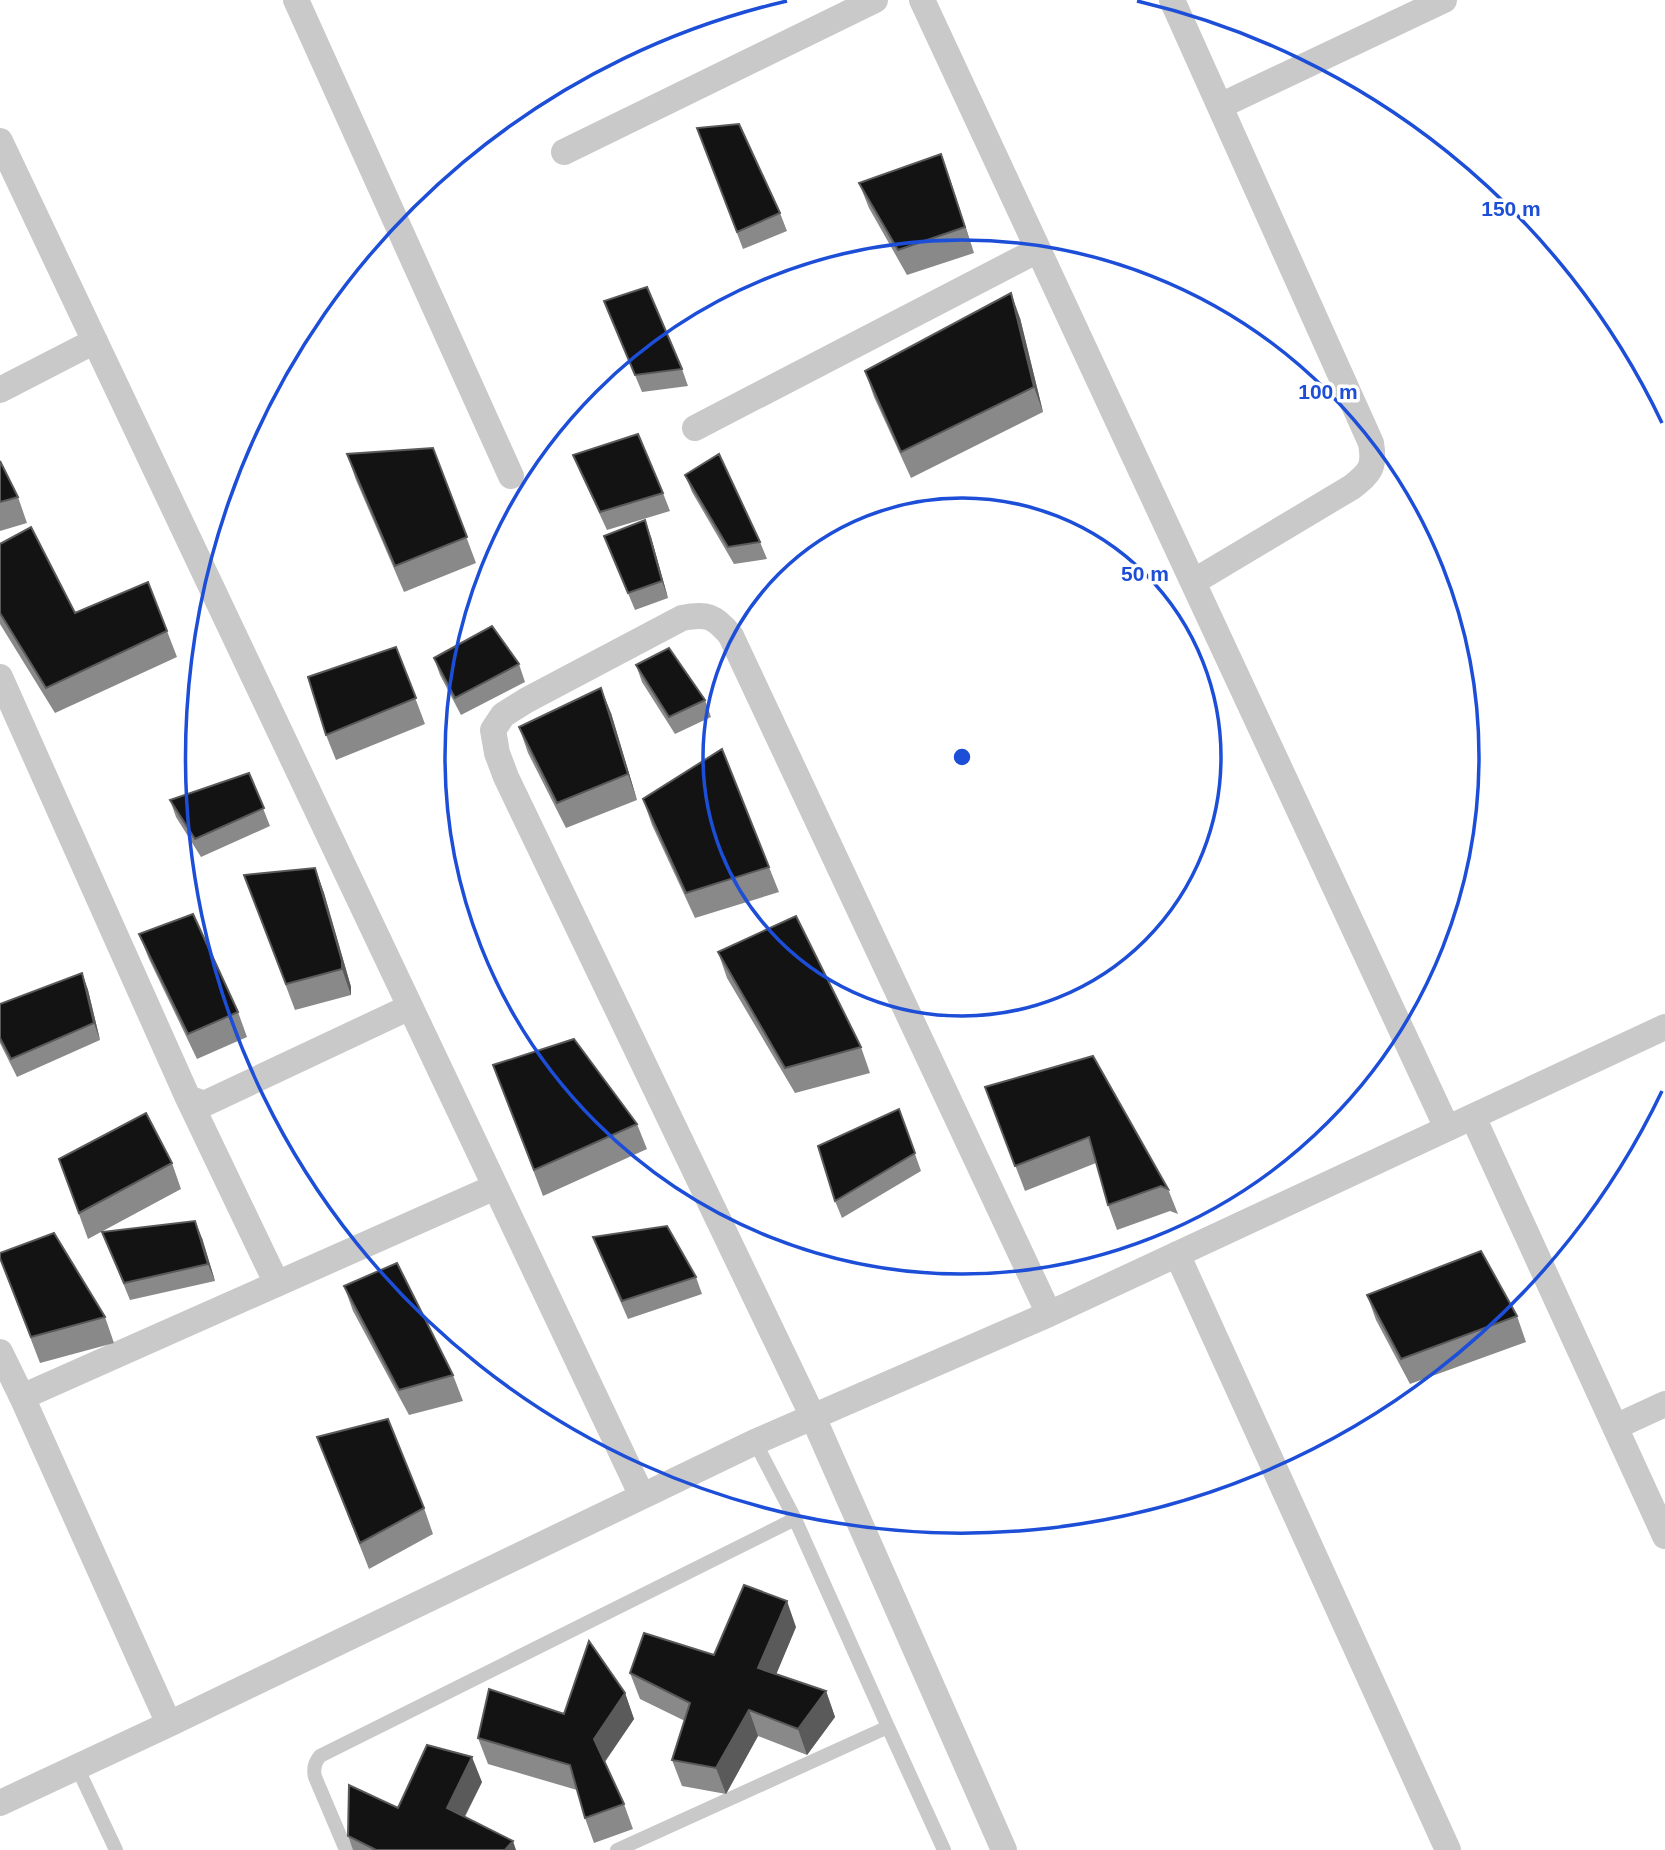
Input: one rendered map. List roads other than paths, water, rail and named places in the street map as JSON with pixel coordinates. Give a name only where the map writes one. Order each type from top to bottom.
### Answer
[{"type":"street","points":[[296,0],[511,476]]},
{"type":"street","points":[[564,152],[875,0]]},
{"type":"street","points":[[922,0],[1447,1128]]},
{"type":"street","points":[[1172,0],[1371,443],[1373,456],[1367,476],[1193,583]]},
{"type":"street","points":[[1220,106],[1444,0]]},
{"type":"street","points":[[0,141],[642,1496]]},
{"type":"street","points":[[695,428],[1038,250]]},
{"type":"street","points":[[0,390],[95,341]]},
{"type":"street","points":[[1004,1850],[813,1417],[506,777],[497,753],[493,730],[503,715],[682,618],[698,615],[710,617],[721,624],[731,636],[1049,1314]]},
{"type":"street","points":[[0,677],[188,1098],[277,1284]]},
{"type":"street","points":[[188,1098],[204,1104],[410,1007]]},
{"type":"street","points":[[0,1803],[755,1442],[1049,1314],[1665,1027]]},
{"type":"street","points":[[1472,1117],[1665,1536]]},
{"type":"street","points":[[22,1398],[495,1187]]},
{"type":"street","points":[[1177,1254],[1448,1850]]},
{"type":"street","points":[[0,1352],[169,1724]]},
{"type":"street","points":[[1615,1427],[1665,1404]]},
{"type":"lane","points":[[755,1442],[795,1519],[944,1850]]},
{"type":"lane","points":[[346,1850],[313,1771],[320,1756],[795,1519]]},
{"type":"lane","points":[[617,1850],[888,1727]]},
{"type":"lane","points":[[77,1767],[116,1850]]}]
